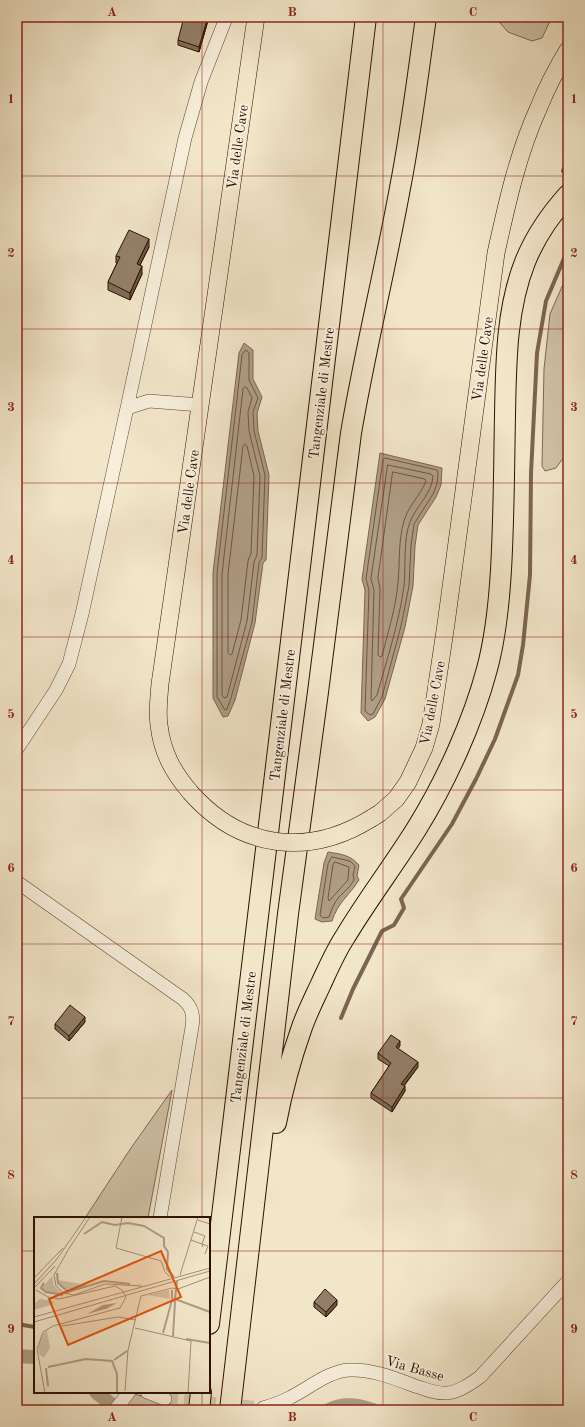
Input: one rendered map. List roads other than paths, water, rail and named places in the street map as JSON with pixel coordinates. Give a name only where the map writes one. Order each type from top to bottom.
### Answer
[{"type":"highway","points":[[355,106],[360,17]]},
{"type":"highway","points":[[355,106],[366,17]]},
{"type":"highway","points":[[230,1410],[288,914],[351,433],[357,397],[401,187],[414,109],[426,17]]},
{"type":"highway","name":"Tangenziale di Mestre","points":[[210,1316],[355,106]]},
{"type":"highway","points":[[243,1306],[281,1097],[302,1027],[326,972],[344,938],[418,827],[442,783],[466,730],[487,670],[496,628],[499,597],[503,533],[506,358],[516,288],[525,261],[541,230],[568,196]]},
{"type":"highway","points":[[199,1410],[201,1393]]},
{"type":"main road","name":"Via delle Cave","points":[[256,17],[160,684],[159,725],[164,747],[176,776],[199,803],[222,821],[248,834],[276,841],[290,842],[319,840],[346,832],[372,818],[388,806],[403,791],[420,761],[428,735],[446,624],[496,253],[506,207],[519,160],[538,107],[568,50]]},
{"type":"street","points":[[17,749],[56,690],[69,664],[82,614],[185,138],[201,82],[226,18]]},
{"type":"street","points":[[127,408],[149,401],[200,405]]},
{"type":"street","points":[[17,882],[184,999],[191,1009],[193,1017],[192,1027],[160,1217]]},
{"type":"street","name":"Via Basse","points":[[263,1408],[290,1398],[335,1373],[348,1370],[363,1370],[378,1373],[433,1393],[448,1393],[466,1387],[480,1377],[568,1281]]},
{"type":"street","points":[[150,1393],[165,1399]]},
{"type":"street","points":[[115,1410],[128,1394]]},
{"type":"water","points":[[244,343],[253,350],[253,379],[262,397],[257,413],[258,431],[269,475],[266,560],[263,563],[255,623],[235,700],[228,716],[223,717],[213,698],[213,573],[239,353]]},
{"type":"water","points":[[380,453],[442,468],[441,485],[436,497],[418,525],[415,546],[413,586],[405,627],[385,699],[375,717],[368,721],[361,713],[365,590],[362,579]]},
{"type":"water","points":[[328,852],[337,853],[356,862],[359,865],[357,876],[359,880],[337,909],[332,921],[322,922],[315,919],[324,863]]},
{"type":"waterway","points":[[563,171],[568,158]]},
{"type":"waterway","points":[[341,1018],[353,989],[382,931],[394,925],[404,908],[401,899],[452,824],[476,779],[495,739],[518,675],[523,645],[530,575],[531,473],[537,353],[546,301],[568,249]]},
{"type":"waterway","points":[[17,1324],[34,1327]]},
{"type":"waterway","points":[[17,1356],[34,1357]]},
{"type":"waterway","points":[[97,1393],[118,1410]]},
{"type":"waterway","points":[[329,1410],[334,1407],[345,1405],[373,1410]]},
{"type":"tunnel","points":[[165,1399],[263,1408]]}]
